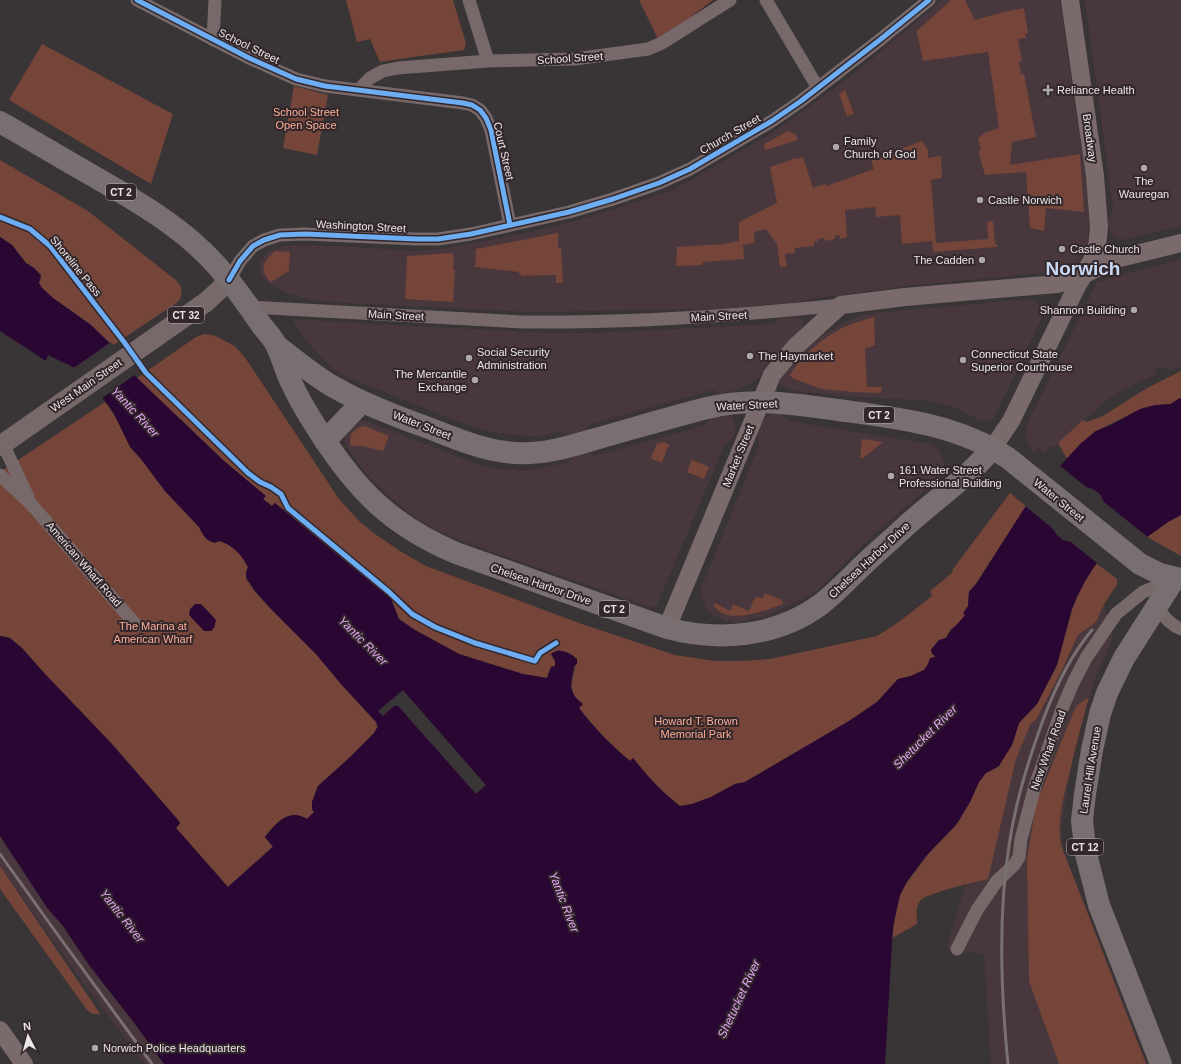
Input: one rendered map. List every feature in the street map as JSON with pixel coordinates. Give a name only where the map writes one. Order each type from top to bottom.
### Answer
[{"type":"highway","name":"CT 2","points":[[0,122],[150,210],[202,250],[229,280]]},
{"type":"highway","name":"Chelsea Harbor Drive","points":[[229,280],[277,346],[293,387],[325,441],[353,479],[395,520],[424,539],[465,557],[688,634],[734,635],[767,630],[802,616],[835,592],[894,537],[965,477],[992,449]]},
{"type":"highway","name":"Water Street","points":[[277,346],[326,382],[362,402],[469,443],[491,449],[517,453],[542,452],[566,447],[710,407],[736,403],[760,402],[798,404],[915,421],[949,430],[992,449],[1008,458],[1134,559],[1156,572],[1178,579]]},
{"type":"highway","points":[[325,441],[362,402]]},
{"type":"highway","name":"Laurel Hill Avenue","points":[[1161,1064],[1099,905],[1087,859],[1082,821],[1089,765],[1098,721],[1105,699],[1124,658],[1157,607],[1178,579]]},
{"type":"main road","name":"Broadway","points":[[992,449],[1011,422],[1076,288],[1096,252],[1098,237],[1098,214],[1095,176],[1070,0]]},
{"type":"main road","name":"Main Street","points":[[841,305],[905,297],[1051,285],[1066,282],[1116,259],[1181,242]]},
{"type":"main road","name":"West Main Street","points":[[1,445],[206,302],[229,280]]},
{"type":"main road","name":"Market Street","points":[[667,628],[772,375],[800,342],[841,305]]},
{"type":"main road","points":[[0,1030],[24,1064]]},
{"type":"street","name":"School Street","points":[[137,0],[249,58],[296,79],[325,86],[360,90],[370,78],[383,71],[391,69],[488,61],[575,59],[648,49],[662,43],[730,0]]},
{"type":"street","points":[[213,40],[215,0]]},
{"type":"street","points":[[469,0],[488,61]]},
{"type":"street","points":[[766,0],[818,88]]},
{"type":"street","name":"Church Street","points":[[510,225],[592,206],[666,180],[696,165],[772,121],[818,88],[929,0]]},
{"type":"street","name":"Court Street","points":[[360,90],[463,103],[472,105],[480,110],[486,118],[491,130],[510,225]]},
{"type":"street","name":"Washington Street","points":[[229,280],[240,261],[253,246],[264,240],[280,235],[305,234],[438,239],[471,234],[510,225]]},
{"type":"street","name":"Main Street","points":[[249,307],[523,322],[561,322],[750,314],[841,305]]},
{"type":"street","name":"American Wharf Road","points":[[1,445],[31,504]]},
{"type":"street","name":"American Wharf Road","points":[[0,475],[31,504],[136,625]]},
{"type":"street","name":"New Wharf Road","points":[[957,949],[977,910],[997,881],[1014,865],[1019,857],[1035,786],[1062,709],[1086,658],[1116,614],[1143,592],[1159,584],[1178,579]]},
{"type":"street","points":[[1157,607],[1162,615],[1181,629]]},
{"type":"shaded area","points":[[942,0],[1060,0],[1087,186],[1089,219],[1088,242],[1085,253],[1076,264],[1066,271],[914,285],[799,301],[798,304],[775,307],[772,304],[722,309],[530,312],[328,302],[306,299],[287,293],[269,284],[260,273],[260,262],[267,252],[286,246],[336,246],[420,251],[446,248],[531,232],[589,217],[673,190],[764,138],[799,114],[859,70]]},
{"type":"shaded area","points":[[1085,0],[1181,0],[1181,226],[1122,240],[1116,238],[1110,233],[1108,219],[1113,211],[1113,207]]},
{"type":"shaded area","points":[[1181,259],[1181,366],[1169,371],[1158,366],[1155,375],[1124,389],[1099,406],[1097,410],[1083,420],[1054,447],[1052,446],[1044,453],[1038,448],[1034,453],[1027,441],[1025,432],[1027,424],[1097,282]]},
{"type":"shaded area","points":[[1029,299],[1040,305],[1043,310],[1042,318],[994,418],[990,420],[980,421],[955,407],[931,401],[841,396],[789,390],[780,385],[781,380],[791,362],[815,340],[838,326],[860,316],[875,313]]},
{"type":"shaded area","points":[[798,317],[803,321],[803,325],[800,330],[759,377],[751,384],[740,389],[721,394],[713,390],[589,425],[587,426],[586,431],[570,436],[561,431],[541,436],[502,434],[469,426],[344,376],[333,369],[308,343],[293,321],[295,319],[553,333],[593,333],[773,324],[779,318]]},
{"type":"shaded area","points":[[728,414],[732,417],[736,426],[733,439],[725,444],[657,605],[652,608],[459,540],[433,529],[408,513],[378,486],[360,466],[345,442],[345,435],[358,421],[366,421],[477,464],[499,469],[531,470],[569,462],[574,455],[589,452],[594,456],[705,425],[710,418]]},
{"type":"shaded area","points":[[772,414],[781,414],[790,421],[931,444],[939,450],[944,462],[944,467],[940,477],[936,481],[871,537],[819,589],[801,600],[763,617],[737,622],[726,621],[714,616],[706,608],[702,598],[701,588],[759,446],[757,433],[764,418]]},
{"type":"shaded area","points":[[1094,567],[1113,638],[1096,676],[1078,733],[1061,831],[1063,849],[1147,1064],[991,1064],[984,954],[946,949],[1005,757],[1059,659],[1062,643]]},
{"type":"shaded area","points":[[0,836],[48,909],[63,926],[89,965],[164,1064],[144,1064],[79,977],[0,866]]},
{"type":"green space","points":[[346,0],[453,0],[466,43],[464,50],[380,62],[370,39],[357,42]]},
{"type":"green space","points":[[639,0],[713,0],[659,41]]},
{"type":"green space","points":[[951,0],[965,0],[975,20],[1024,8],[1028,33],[1025,34],[1026,38],[1018,39],[1022,61],[1019,61],[1021,74],[1024,74],[1036,137],[1012,142],[1010,165],[1080,154],[1084,212],[1046,208],[1044,231],[1030,228],[1026,172],[985,175],[978,151],[981,151],[978,138],[986,132],[999,128],[988,52],[923,61],[917,33],[917,31]]},
{"type":"green space","points":[[42,44],[173,114],[151,184],[9,100]]},
{"type":"green space","name":"School Street Open Space","points":[[294,86],[328,95],[317,155],[283,148]]},
{"type":"green space","points":[[845,90],[854,114],[847,116],[839,94]]},
{"type":"green space","points":[[788,131],[796,135],[798,140],[765,150],[764,144]]},
{"type":"green space","points":[[922,141],[928,150],[928,158],[941,156],[942,178],[931,180],[936,243],[988,239],[987,222],[993,221],[995,244],[997,244],[997,247],[933,252],[932,241],[902,244],[900,215],[876,217],[875,207],[845,210],[847,237],[840,239],[839,235],[835,236],[835,239],[825,241],[824,238],[818,239],[818,241],[814,242],[814,246],[795,248],[795,253],[785,254],[787,266],[780,267],[777,244],[766,229],[757,231],[754,234],[754,243],[743,245],[744,259],[703,262],[702,265],[676,266],[677,247],[724,244],[739,241],[739,222],[777,203],[770,167],[803,157],[813,188],[825,184],[826,186],[874,169],[871,160]]},
{"type":"green space","points":[[0,160],[88,211],[177,281],[182,292],[178,302],[112,346],[91,325],[53,298],[42,288],[39,283],[41,278],[34,268],[26,263],[12,245],[0,237]]},
{"type":"green space","points":[[558,233],[558,248],[561,248],[563,283],[556,283],[556,275],[522,276],[518,272],[475,267],[476,249]]},
{"type":"green space","points":[[275,251],[290,252],[289,271],[271,282],[265,274],[264,266],[267,259]]},
{"type":"green space","points":[[452,253],[454,256],[453,269],[455,270],[453,302],[405,299],[407,256]]},
{"type":"green space","points":[[874,317],[875,345],[865,349],[867,387],[882,387],[881,393],[821,389],[792,378],[790,375],[801,360],[822,340],[850,325]]},
{"type":"green space","name":"Howard T. Brown Memorial Park","points":[[204,334],[213,335],[235,346],[246,359],[339,499],[359,521],[375,534],[426,566],[579,623],[675,655],[715,661],[770,659],[877,636],[900,621],[932,596],[930,591],[952,573],[953,569],[1010,493],[1026,506],[976,584],[969,592],[968,606],[965,615],[960,622],[950,630],[946,638],[939,640],[931,650],[935,657],[930,659],[924,670],[911,676],[898,679],[877,702],[849,721],[745,782],[735,784],[711,797],[692,804],[680,806],[655,784],[633,758],[630,761],[609,742],[579,708],[583,704],[575,698],[571,686],[577,659],[571,654],[559,650],[551,654],[555,661],[555,666],[551,667],[547,678],[522,674],[459,654],[415,630],[399,619],[391,599],[275,503],[272,506],[263,499],[265,496],[223,460],[137,378],[196,337]]},
{"type":"green space","points":[[1181,371],[1181,399],[1170,404],[1143,408],[1094,432],[1068,458],[1066,457],[1058,443],[1083,420],[1087,422],[1103,416],[1147,388]]},
{"type":"green space","name":"The Marina at American Wharf","points":[[105,402],[115,416],[131,447],[165,491],[199,527],[206,539],[215,543],[219,541],[224,542],[240,554],[248,567],[246,579],[258,595],[316,654],[376,722],[377,729],[374,733],[350,758],[318,786],[312,802],[312,809],[314,812],[307,819],[294,815],[288,816],[278,822],[265,837],[273,846],[228,887],[176,828],[180,823],[178,820],[111,743],[22,648],[8,637],[0,636],[0,472]]},
{"type":"green space","points":[[365,426],[389,436],[383,451],[362,446],[351,446],[351,434],[359,427]]},
{"type":"green space","points":[[862,439],[883,442],[863,458],[860,458]]},
{"type":"green space","points":[[664,442],[670,445],[662,463],[652,459],[651,457],[657,444]]},
{"type":"green space","points":[[692,460],[709,467],[704,479],[687,472]]},
{"type":"green space","points":[[1181,515],[1181,556],[1147,537]]},
{"type":"green space","points":[[1096,563],[1117,579],[1117,585],[1104,604],[1096,622],[1078,635],[1036,720],[1031,723],[1016,759],[988,879],[952,888],[925,897],[919,902],[918,905],[917,924],[892,938],[900,895],[905,885],[930,852],[959,821],[979,782],[986,773],[996,768],[1012,745],[1019,723],[1037,704],[1057,665],[1072,609],[1077,597],[1088,574]]},
{"type":"green space","points":[[764,593],[782,600],[783,604],[752,614],[736,616],[722,613],[713,605],[715,603],[730,611],[733,604],[749,611],[755,597],[763,598]]},
{"type":"green space","points":[[1089,697],[1063,801],[1060,819],[1061,845],[1146,1064],[1059,1064],[1029,981],[1027,860],[1036,804],[1076,706]]},
{"type":"green space","points":[[0,866],[101,1015],[91,1013],[87,1010],[0,889]]},
{"type":"water","points":[[0,237],[12,245],[26,263],[41,275],[39,283],[42,288],[53,298],[91,325],[114,347],[135,376],[223,460],[266,496],[263,499],[272,506],[275,503],[391,599],[399,619],[415,630],[459,654],[523,674],[547,678],[551,667],[555,666],[555,661],[551,654],[557,651],[567,652],[577,659],[577,664],[574,666],[571,687],[574,696],[583,704],[579,708],[609,742],[630,761],[633,758],[655,784],[680,806],[692,804],[711,797],[735,784],[745,782],[849,721],[877,702],[898,679],[911,676],[924,670],[930,658],[935,657],[931,650],[939,640],[946,638],[965,615],[963,613],[968,606],[969,592],[976,584],[1031,498],[1081,443],[1096,431],[1111,425],[1140,409],[1155,405],[1171,404],[1181,398],[1181,515],[1147,537],[1103,556],[1094,567],[1084,583],[1072,609],[1057,665],[1037,704],[1019,723],[1012,745],[999,766],[986,773],[979,782],[970,802],[956,825],[926,856],[908,880],[900,895],[893,926],[885,1064],[164,1064],[89,965],[63,926],[48,909],[0,836],[0,636],[10,638],[22,648],[111,743],[178,820],[180,823],[176,828],[228,887],[273,847],[265,837],[278,822],[288,816],[294,815],[307,819],[314,812],[312,809],[312,802],[318,786],[374,733],[378,726],[316,654],[254,590],[246,577],[248,567],[240,554],[224,542],[219,541],[215,543],[207,539],[199,527],[165,491],[130,447],[109,406],[77,369],[48,355],[46,361],[0,331]]},
{"type":"water","points":[[195,604],[201,604],[216,620],[214,628],[211,631],[204,631],[189,615],[190,609]]},
{"type":"pier","points":[[111,342],[136,374],[101,399],[76,371],[72,369]]},
{"type":"pier","points":[[1058,464],[1086,487],[1093,489],[1100,494],[1104,502],[1149,538],[1104,558],[1098,564],[1071,542],[1063,540],[1052,528],[1024,505]]},
{"type":"pier","points":[[403,690],[486,785],[476,794],[398,706],[394,706],[383,716],[378,711]]},
{"type":"railway","points":[[1008,1064],[1002,982],[1003,899],[1012,830],[1018,798],[1037,735],[1058,684],[1070,661],[1092,630]]},
{"type":"railway","points":[[0,854],[152,1064]]},
{"type":"cycle path","points":[[137,0],[249,58],[296,79],[325,86],[472,105],[480,110],[486,118],[491,130],[510,225]]},
{"type":"cycle path","points":[[229,280],[240,261],[253,246],[264,240],[280,235],[305,234],[438,239],[471,234],[569,212],[659,183],[690,169],[772,121],[801,101],[929,0]]},
{"type":"cycle path","name":"Shoreline Pass","points":[[0,217],[30,229],[50,246],[146,373],[248,473],[281,494],[288,508],[389,592],[412,614],[435,627],[475,643],[535,661],[540,653],[556,643]]},
{"type":"place","name":"Reliance Health","points":[[1048,90]]},
{"type":"place","name":"Family Church of God","points":[[836,147]]},
{"type":"place","name":"The Wauregan","points":[[1144,168]]},
{"type":"place","name":"Castle Norwich","points":[[980,200]]},
{"type":"place","name":"Castle Church","points":[[1062,249]]},
{"type":"place","name":"The Cadden","points":[[982,260]]},
{"type":"place","name":"Shannon Building","points":[[1134,310]]},
{"type":"place","name":"The Haymarket","points":[[750,356]]},
{"type":"place","name":"Social Security Administration","points":[[469,358]]},
{"type":"place","name":"Connecticut State Superior Courthouse","points":[[963,360]]},
{"type":"place","name":"The Mercantile Exchange","points":[[475,380]]},
{"type":"place","name":"161 Water Street Professional Building","points":[[891,476]]},
{"type":"place","name":"Norwich Police Headquarters","points":[[95,1048]]},
{"type":"district","name":"Norwich","points":[[1083,268]]},
{"type":"water label","name":"Yantic River","points":[[135,412]]},
{"type":"water label","name":"Yantic River","points":[[363,641]]},
{"type":"water label","name":"Shetucket River","points":[[925,737]]},
{"type":"water label","name":"Yantic River","points":[[564,902]]},
{"type":"water label","name":"Yantic River","points":[[122,916]]},
{"type":"water label","name":"Shetucket River","points":[[739,999]]}]
